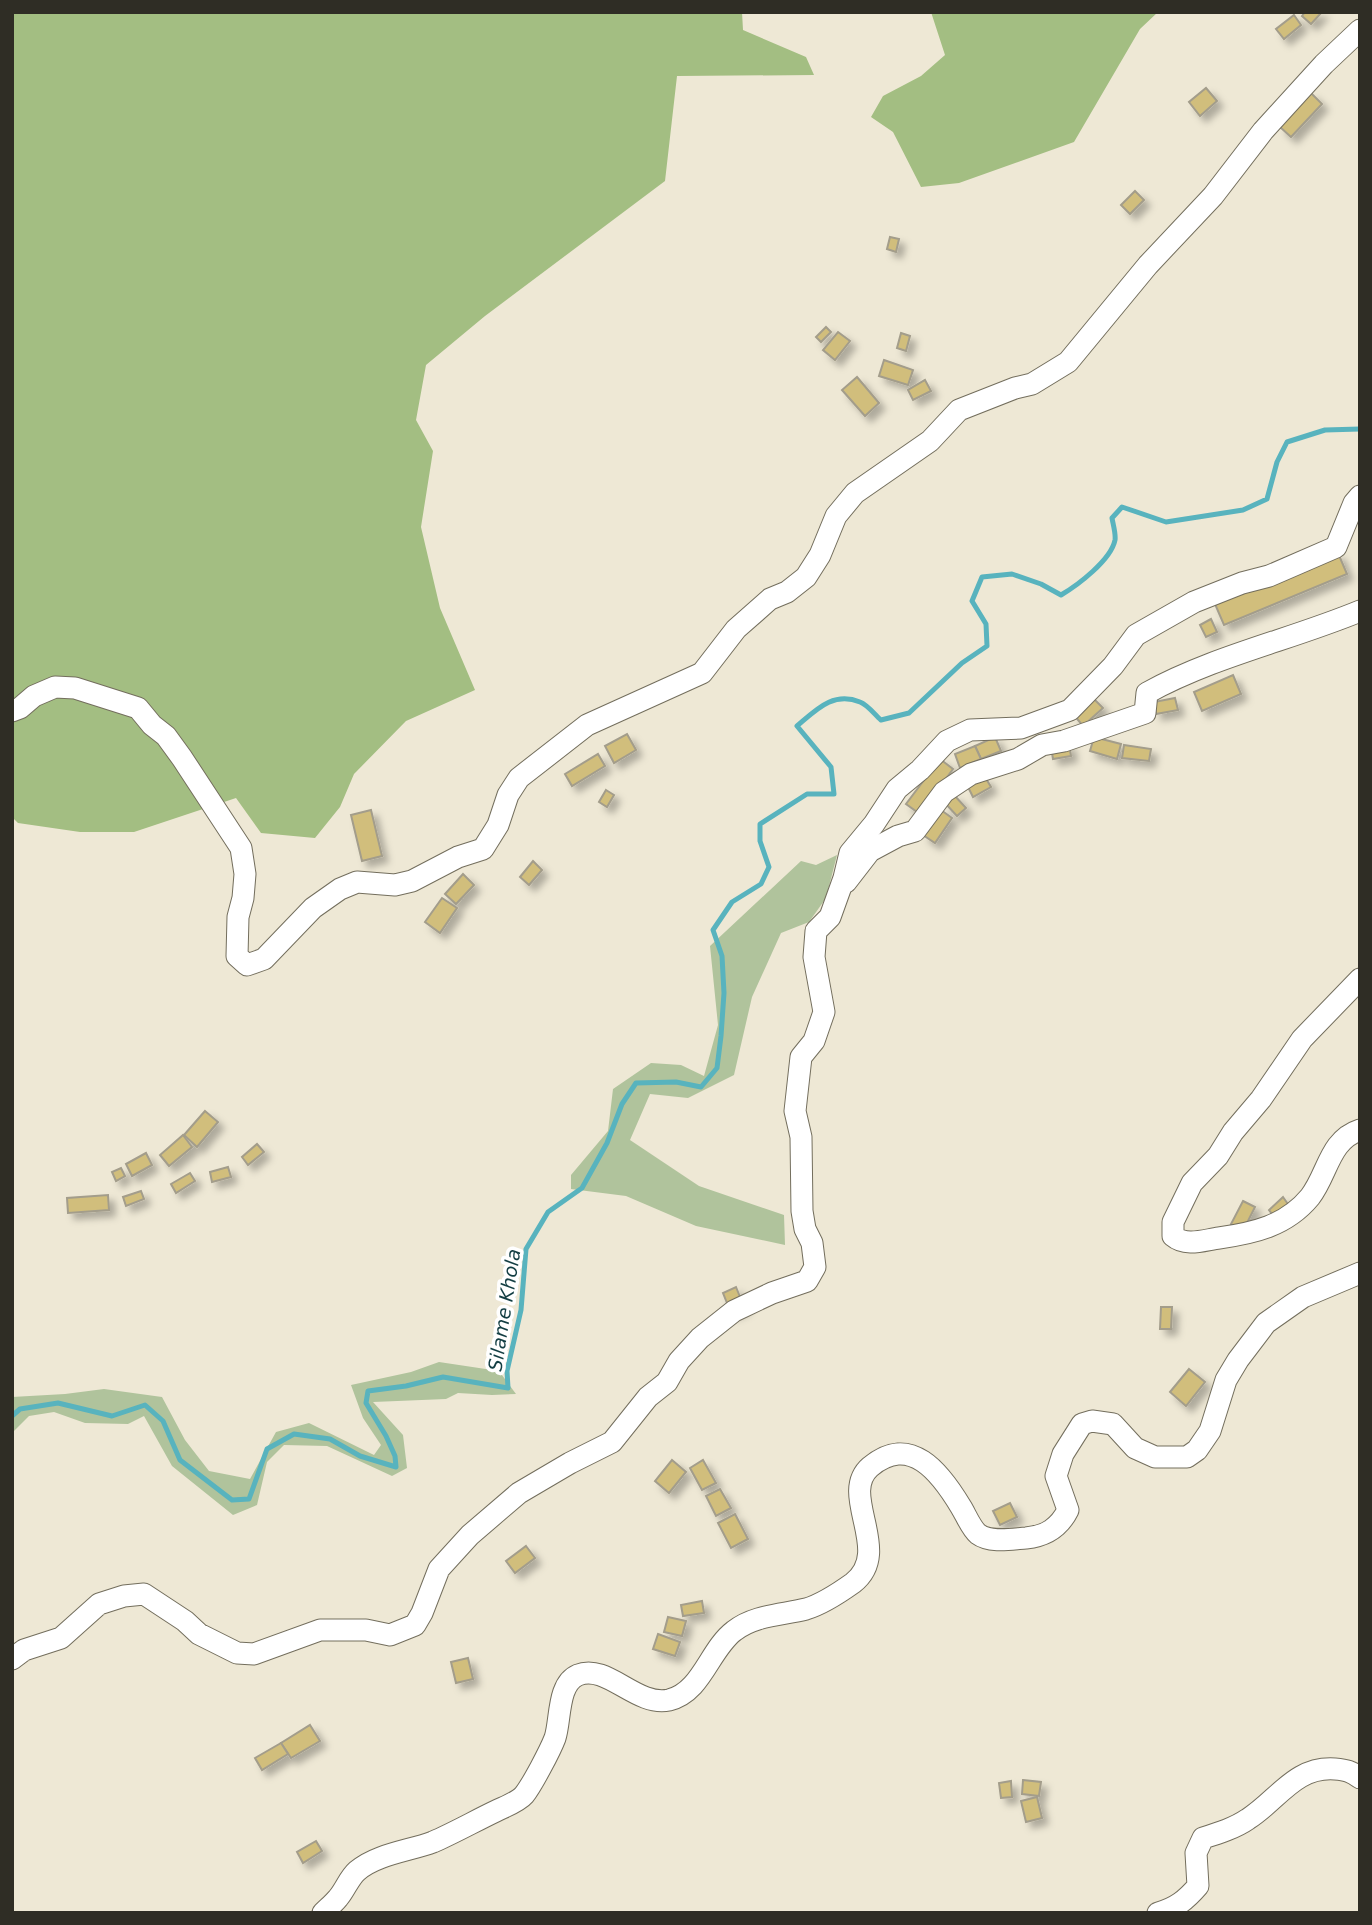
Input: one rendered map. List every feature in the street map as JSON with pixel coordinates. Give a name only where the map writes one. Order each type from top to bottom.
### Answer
[{"type":"street","points":[[12,710],[55,687],[75,688],[138,708],[166,736],[241,848],[245,874],[238,917],[237,956],[247,965],[264,959],[313,908],[340,889],[357,882],[395,885],[412,881],[458,857],[483,849],[498,825],[508,796],[519,778],[587,724],[702,673],[736,629],[770,599],[787,592],[806,577],[821,555],[836,516],[855,493],[930,441],[959,410],[1014,388],[1032,384],[1068,362],[1148,265],[1213,196],[1263,131],[1324,64],[1360,30]]},
{"type":"street","points":[[12,1659],[24,1650],[61,1639],[99,1604],[124,1596],[144,1594],[185,1621],[199,1634],[237,1653],[254,1654],[320,1630],[366,1630],[390,1635],[415,1625],[439,1569],[470,1535],[519,1493],[570,1462],[612,1442],[642,1404],[667,1382],[679,1361],[700,1338],[734,1311],[772,1293],[807,1281],[815,1267],[812,1243],[805,1229],[802,1211],[801,1137],[794,1111],[801,1057],[814,1041],[824,1012],[814,957],[816,931],[830,916],[850,853],[874,824],[897,789],[920,770],[947,741],[970,730],[1021,728],[1070,710],[1113,666],[1136,635],[1194,602],[1242,583],[1269,576],[1336,547],[1354,503],[1360,496]]},
{"type":"street","points":[[841,887],[870,851],[898,836],[915,831],[944,792],[971,774],[1018,759],[1042,746],[1132,719],[1145,713],[1147,693],[1162,684],[1225,658],[1360,611]]},
{"type":"street","points":[[1360,979],[1302,1039],[1218,1156],[1192,1183],[1173,1222],[1173,1236],[1186,1243],[1250,1234],[1280,1221],[1299,1208],[1310,1196],[1338,1145],[1360,1130]]},
{"type":"street","points":[[323,1913],[338,1899],[357,1871],[383,1857],[433,1842],[523,1797],[554,1740],[568,1683],[576,1676],[597,1674],[647,1700],[670,1700],[689,1689],[723,1642],[741,1626],[772,1615],[817,1605],[856,1581],[863,1571],[869,1537],[859,1491],[861,1479],[867,1470],[884,1456],[907,1453],[934,1471],[977,1533],[986,1538],[1041,1536],[1055,1529],[1068,1510],[1056,1476],[1063,1454],[1082,1424],[1103,1421],[1114,1424],[1135,1448],[1155,1457],[1187,1457],[1197,1450],[1210,1432],[1226,1380],[1266,1323],[1303,1297],[1360,1273]]},
{"type":"street","points":[[1158,1913],[1180,1904],[1198,1886],[1196,1853],[1203,1838],[1247,1820],[1291,1781],[1304,1774],[1322,1768],[1350,1771],[1360,1778]]},
{"type":"green space","points":[[12,12],[742,12],[743,30],[806,57],[814,75],[677,76],[665,181],[485,316],[426,365],[416,420],[433,451],[421,527],[440,608],[475,690],[406,721],[354,774],[340,807],[315,838],[261,833],[236,798],[134,832],[80,832],[18,823],[12,817]]},
{"type":"green space","points":[[931,12],[1158,12],[1140,29],[1074,142],[959,183],[921,187],[893,132],[871,117],[883,96],[921,76],[945,55]]},
{"type":"green space","points":[[837,855],[826,898],[809,922],[781,933],[752,997],[734,1075],[688,1098],[650,1094],[630,1140],[699,1186],[784,1215],[785,1245],[696,1226],[626,1196],[571,1189],[571,1175],[608,1131],[613,1089],[651,1063],[681,1065],[704,1076],[718,1025],[710,946],[801,861],[816,865]]},
{"type":"green space","points":[[439,1362],[499,1371],[516,1394],[458,1393],[446,1399],[373,1402],[403,1435],[407,1468],[392,1476],[327,1446],[284,1445],[267,1462],[257,1505],[233,1515],[172,1466],[144,1416],[128,1424],[85,1423],[54,1412],[29,1416],[12,1433],[12,1397],[104,1389],[162,1397],[185,1440],[209,1471],[250,1479],[276,1432],[309,1423],[374,1455],[381,1445],[363,1418],[351,1385],[411,1372]]},
{"type":"building","points":[[1305,12],[1322,12],[1311,24],[1302,16]]},
{"type":"building","points":[[1294,15],[1301,25],[1284,39],[1276,29]]},
{"type":"building","points":[[1206,88],[1217,101],[1200,116],[1189,102]]},
{"type":"building","points":[[1311,93],[1322,104],[1291,137],[1280,127]]},
{"type":"building","points":[[1135,191],[1144,200],[1130,214],[1121,205]]},
{"type":"building","points":[[890,237],[899,239],[896,252],[887,249]]},
{"type":"building","points":[[826,327],[831,332],[821,342],[816,337]]},
{"type":"building","points":[[838,332],[850,341],[835,360],[823,350]]},
{"type":"building","points":[[901,333],[910,336],[906,351],[897,348]]},
{"type":"building","points":[[884,360],[913,370],[908,385],[879,376]]},
{"type":"building","points":[[857,377],[879,403],[865,416],[842,390]]},
{"type":"building","points":[[925,380],[931,391],[913,400],[908,390]]},
{"type":"building","points":[[1338,553],[1347,574],[1224,625],[1215,604]]},
{"type":"building","points":[[1211,619],[1217,632],[1206,637],[1200,625]]},
{"type":"building","points":[[1233,675],[1241,694],[1202,711],[1194,692]]},
{"type":"building","points":[[1093,698],[1103,708],[1083,726],[1074,715]]},
{"type":"building","points":[[1175,698],[1178,710],[1156,714],[1154,702]]},
{"type":"building","points":[[627,734],[636,750],[614,763],[605,746]]},
{"type":"building","points":[[995,737],[1001,751],[981,759],[975,746]]},
{"type":"building","points":[[1094,737],[1121,744],[1117,759],[1090,751]]},
{"type":"building","points":[[1069,744],[1071,756],[1053,759],[1051,747]]},
{"type":"building","points":[[1124,745],[1151,749],[1149,761],[1122,758]]},
{"type":"building","points":[[975,746],[981,759],[960,768],[955,754]]},
{"type":"building","points":[[598,754],[605,766],[572,786],[565,774]]},
{"type":"building","points":[[940,759],[953,769],[920,814],[906,804]]},
{"type":"building","points":[[985,777],[991,787],[973,797],[968,787]]},
{"type":"building","points":[[606,790],[614,795],[607,807],[599,802]]},
{"type":"building","points":[[954,795],[966,808],[957,816],[945,803]]},
{"type":"building","points":[[371,810],[382,856],[362,861],[351,815]]},
{"type":"building","points":[[941,810],[952,818],[935,843],[923,835]]},
{"type":"building","points":[[533,861],[542,870],[529,885],[520,877]]},
{"type":"building","points":[[463,874],[474,885],[456,904],[445,894]]},
{"type":"building","points":[[442,898],[457,908],[440,933],[425,922]]},
{"type":"building","points":[[205,1111],[218,1122],[197,1147],[184,1135]]},
{"type":"building","points":[[183,1135],[192,1147],[169,1166],[160,1155]]},
{"type":"building","points":[[257,1144],[264,1152],[248,1165],[242,1157]]},
{"type":"building","points":[[146,1153],[152,1165],[132,1176],[126,1164]]},
{"type":"building","points":[[228,1167],[231,1177],[212,1182],[210,1172]]},
{"type":"building","points":[[121,1168],[125,1176],[116,1181],[112,1172]]},
{"type":"building","points":[[190,1173],[195,1181],[176,1193],[171,1184]]},
{"type":"building","points":[[141,1191],[144,1199],[126,1206],[123,1197]]},
{"type":"building","points":[[108,1195],[109,1210],[68,1213],[67,1198]]},
{"type":"building","points":[[1283,1197],[1290,1207],[1276,1219],[1269,1210]]},
{"type":"building","points":[[1243,1201],[1255,1207],[1243,1231],[1231,1224]]},
{"type":"building","points":[[736,1287],[744,1307],[731,1313],[723,1293]]},
{"type":"building","points":[[1161,1307],[1172,1307],[1171,1329],[1160,1329]]},
{"type":"building","points":[[1189,1369],[1205,1382],[1186,1406],[1170,1392]]},
{"type":"building","points":[[672,1460],[686,1472],[669,1493],[655,1481]]},
{"type":"building","points":[[703,1460],[716,1483],[702,1490],[690,1468]]},
{"type":"building","points":[[720,1489],[731,1508],[716,1516],[706,1496]]},
{"type":"building","points":[[1010,1503],[1017,1517],[1000,1525],[993,1511]]},
{"type":"building","points":[[735,1514],[748,1539],[731,1548],[718,1523]]},
{"type":"building","points":[[526,1546],[535,1558],[515,1573],[506,1561]]},
{"type":"building","points":[[702,1601],[704,1613],[683,1616],[681,1605]]},
{"type":"building","points":[[668,1617],[686,1621],[682,1636],[664,1632]]},
{"type":"building","points":[[658,1634],[680,1642],[675,1656],[653,1649]]},
{"type":"building","points":[[468,1658],[473,1679],[456,1683],[451,1662]]},
{"type":"building","points":[[310,1725],[320,1741],[291,1758],[281,1743]]},
{"type":"building","points":[[281,1743],[288,1754],[262,1770],[255,1758]]},
{"type":"building","points":[[1023,1780],[1041,1782],[1039,1796],[1022,1794]]},
{"type":"building","points":[[1011,1781],[1012,1797],[1001,1798],[999,1783]]},
{"type":"building","points":[[1037,1797],[1042,1818],[1026,1822],[1021,1801]]},
{"type":"building","points":[[316,1841],[322,1851],[303,1863],[297,1852]]},
{"type":"waterway","name":"Silame Khola","points":[[12,1416],[20,1409],[58,1403],[112,1416],[145,1405],[163,1421],[180,1460],[232,1500],[249,1499],[267,1449],[294,1434],[330,1439],[360,1456],[396,1467],[395,1456],[386,1436],[366,1403],[368,1391],[443,1377],[508,1388],[507,1371],[521,1310],[526,1249],[548,1212],[582,1188],[607,1143],[622,1104],[636,1083],[676,1082],[701,1087],[717,1068],[724,993],[722,956],[713,930],[732,902],[761,884],[769,867],[760,841],[760,824],[807,794],[834,794],[831,767],[797,726],[826,704],[841,699],[863,703],[881,720],[909,713],[962,663],[987,646],[986,624],[972,601],[982,577],[1012,574],[1041,584],[1061,595],[1085,578],[1107,556],[1115,540],[1112,518],[1122,507],[1166,522],[1243,510],[1267,499],[1277,462],[1287,442],[1325,430],[1360,429]]}]
